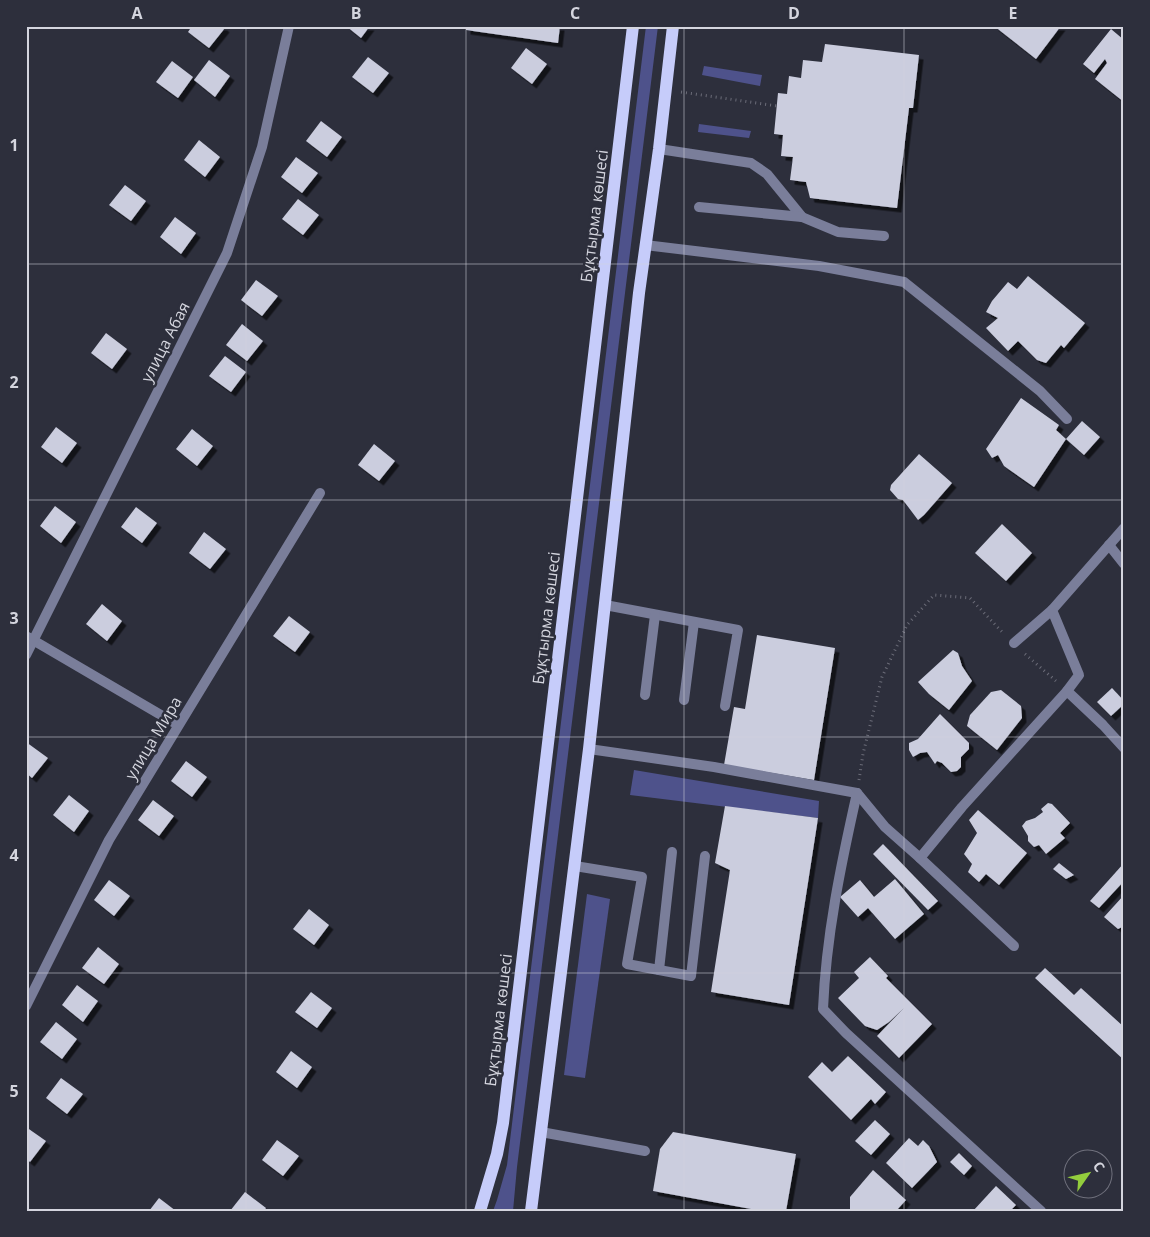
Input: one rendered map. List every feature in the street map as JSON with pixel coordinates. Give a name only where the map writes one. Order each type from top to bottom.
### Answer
[{"type":"main road","name":"Бұқтырма көшесі","points":[[480,1211],[497,1154],[503,1123],[633,26]]},
{"type":"main road","points":[[531,1211],[589,749],[645,245],[659,148],[673,26]]},
{"type":"street","name":"улица Абая","points":[[26,654],[30,638],[227,253],[262,147],[289,26]]},
{"type":"street","points":[[659,148],[752,163],[766,174],[802,217]]},
{"type":"street","points":[[699,207],[802,217],[838,232],[884,236]]},
{"type":"street","points":[[645,245],[819,266],[904,282],[1040,391],[1067,419]]},
{"type":"street","name":"улица Мира","points":[[26,1006],[110,840],[320,493]]},
{"type":"street","points":[[1014,643],[1052,610],[1124,528]]},
{"type":"street","points":[[1109,545],[1124,564]]},
{"type":"street","points":[[605,605],[738,630],[725,706]]},
{"type":"street","points":[[920,858],[962,807],[1067,691],[1079,675],[1052,610]]},
{"type":"street","points":[[646,695],[655,615]]},
{"type":"street","points":[[684,700],[694,622]]},
{"type":"street","points":[[30,638],[178,725]]},
{"type":"street","points":[[1067,691],[1124,748]]},
{"type":"street","points":[[589,749],[714,767],[857,793],[885,826],[1014,946]]},
{"type":"street","points":[[857,793],[834,901],[824,976],[823,1009],[846,1033],[1041,1211]]},
{"type":"street","points":[[659,970],[672,852]]},
{"type":"street","points":[[574,866],[642,878],[627,964],[691,976],[705,856]]},
{"type":"street","points":[[541,1132],[644,1151]]},
{"type":"path","points":[[679,92],[777,106]]},
{"type":"path","points":[[857,793],[863,754],[882,677],[907,625],[934,596],[970,598],[1014,643],[1067,691]]},
{"type":"shaded area","points":[[646,26],[658,26],[513,1211],[493,1211],[507,1165]]},
{"type":"shaded area","points":[[704,66],[762,75],[760,86],[702,75]]},
{"type":"shaded area","points":[[699,124],[751,131],[749,138],[698,132]]},
{"type":"shaded area","points":[[634,770],[819,801],[818,818],[630,795]]},
{"type":"shaded area","points":[[587,894],[610,899],[585,1078],[564,1075]]},
{"type":"building","points":[[192,26],[223,26],[225,28],[209,48],[188,32]]},
{"type":"building","points":[[346,26],[370,26],[361,38]]},
{"type":"building","points":[[466,26],[560,26],[558,43],[466,30]]},
{"type":"building","points":[[994,26],[1061,26],[1036,59]]},
{"type":"building","points":[[1111,29],[1124,40],[1124,102],[1095,79],[1107,63],[1105,59],[1094,73],[1083,64]]},
{"type":"building","points":[[825,44],[919,55],[913,108],[909,108],[897,208],[810,198],[806,182],[790,180],[793,157],[781,156],[783,135],[774,134],[778,93],[787,94],[789,76],[801,78],[803,60],[822,62]]},
{"type":"building","points":[[526,48],[547,64],[532,84],[511,68]]},
{"type":"building","points":[[368,57],[389,73],[373,93],[352,77]]},
{"type":"building","points":[[209,60],[230,76],[215,97],[194,80]]},
{"type":"building","points":[[172,61],[193,77],[178,98],[156,82]]},
{"type":"building","points":[[321,121],[342,137],[327,157],[306,141]]},
{"type":"building","points":[[199,140],[220,157],[205,177],[184,160]]},
{"type":"building","points":[[296,157],[318,173],[302,193],[281,177]]},
{"type":"building","points":[[125,185],[146,201],[131,221],[109,205]]},
{"type":"building","points":[[298,199],[319,215],[303,235],[282,219]]},
{"type":"building","points":[[175,217],[196,233],[181,254],[160,237]]},
{"type":"building","points":[[1028,276],[1085,323],[1064,348],[1061,345],[1046,363],[1037,360],[1018,341],[1008,351],[986,328],[998,318],[986,312],[992,301],[1008,282],[1017,289]]},
{"type":"building","points":[[256,280],[278,296],[262,316],[241,300]]},
{"type":"building","points":[[242,324],[263,341],[247,361],[226,345]]},
{"type":"building","points":[[106,333],[127,349],[112,369],[91,353]]},
{"type":"building","points":[[225,356],[246,372],[231,392],[209,376]]},
{"type":"building","points":[[1021,398],[1059,425],[1056,430],[1066,439],[1034,487],[1004,466],[998,455],[992,458],[986,449]]},
{"type":"building","points":[[1082,421],[1100,437],[1084,455],[1066,439]]},
{"type":"building","points":[[56,427],[77,443],[62,463],[41,447]]},
{"type":"building","points":[[192,429],[213,446],[197,466],[176,449]]},
{"type":"building","points":[[374,444],[395,461],[379,481],[358,465]]},
{"type":"building","points":[[919,454],[952,483],[918,520],[903,500],[898,499],[890,490],[891,485]]},
{"type":"building","points":[[55,506],[76,522],[61,543],[40,526]]},
{"type":"building","points":[[136,507],[157,523],[142,543],[121,527]]},
{"type":"building","points":[[1002,524],[1032,553],[1006,581],[975,553]]},
{"type":"building","points":[[204,532],[226,549],[210,569],[189,553]]},
{"type":"building","points":[[102,604],[122,621],[107,641],[86,624]]},
{"type":"building","points":[[289,616],[310,632],[295,652],[273,636]]},
{"type":"building","points":[[757,635],[835,648],[814,780],[724,765],[734,707],[745,709]]},
{"type":"building","points":[[953,650],[958,653],[962,666],[972,681],[949,710],[929,694],[918,682]]},
{"type":"building","points":[[1112,688],[1124,701],[1124,704],[1111,716],[1097,702]]},
{"type":"building","points":[[1001,690],[1021,706],[1022,718],[997,750],[967,726],[970,715],[991,692]]},
{"type":"building","points":[[940,714],[969,743],[969,749],[961,757],[961,767],[957,771],[951,772],[942,763],[937,761],[935,764],[927,752],[913,757],[909,750],[909,743],[918,739]]},
{"type":"building","points":[[26,742],[48,758],[32,778],[26,773]]},
{"type":"building","points":[[186,761],[207,777],[192,797],[171,781]]},
{"type":"building","points":[[69,795],[89,811],[74,832],[53,815]]},
{"type":"building","points":[[153,800],[174,816],[159,836],[138,820]]},
{"type":"building","points":[[1048,803],[1052,804],[1070,823],[1060,833],[1065,838],[1046,854],[1039,845],[1034,847],[1028,841],[1028,836],[1022,826],[1026,821],[1035,818],[1043,812],[1041,809]]},
{"type":"building","points":[[725,806],[818,818],[789,1005],[711,992],[730,870],[715,863]]},
{"type":"building","points":[[978,810],[1027,853],[999,885],[986,874],[979,882],[968,872],[972,864],[964,854],[977,833],[969,820]]},
{"type":"building","points":[[883,844],[938,901],[928,910],[873,854]]},
{"type":"building","points":[[1059,863],[1074,875],[1066,879],[1053,869]]},
{"type":"building","points":[[1124,863],[1124,881],[1099,908],[1090,901]]},
{"type":"building","points":[[895,879],[924,914],[895,939],[868,908],[858,917],[840,897],[860,880],[874,897]]},
{"type":"building","points":[[109,880],[130,896],[114,916],[94,900]]},
{"type":"building","points":[[1124,895],[1124,928],[1118,929],[1104,917]]},
{"type":"building","points":[[309,909],[329,925],[314,945],[293,929]]},
{"type":"building","points":[[98,947],[119,964],[104,984],[82,968]]},
{"type":"building","points":[[870,957],[888,976],[886,978],[932,1024],[899,1058],[877,1036],[904,1008],[877,1030],[865,1026],[838,998],[859,978],[854,972]]},
{"type":"building","points":[[1045,968],[1074,995],[1081,988],[1124,1027],[1124,1060],[1035,978]]},
{"type":"building","points":[[77,985],[98,1001],[83,1022],[62,1005]]},
{"type":"building","points":[[311,992],[332,1008],[317,1028],[295,1012]]},
{"type":"building","points":[[56,1022],[77,1039],[62,1059],[40,1042]]},
{"type":"building","points":[[291,1051],[312,1067],[297,1088],[276,1072]]},
{"type":"building","points":[[848,1056],[886,1092],[875,1104],[871,1099],[851,1120],[808,1077],[822,1062],[832,1072]]},
{"type":"building","points":[[61,1078],[83,1094],[67,1114],[46,1098]]},
{"type":"building","points":[[875,1120],[890,1134],[871,1155],[855,1141]]},
{"type":"building","points":[[26,1127],[46,1141],[30,1162],[26,1159]]},
{"type":"building","points":[[673,1132],[796,1154],[786,1211],[762,1211],[653,1191],[660,1149]]},
{"type":"building","points":[[909,1138],[918,1146],[923,1140],[929,1146],[937,1162],[912,1188],[886,1163]]},
{"type":"building","points":[[277,1140],[299,1156],[283,1176],[262,1160]]},
{"type":"building","points":[[959,1153],[972,1166],[964,1175],[950,1162]]},
{"type":"building","points":[[873,1170],[906,1200],[896,1211],[852,1211],[850,1209],[850,1197]]},
{"type":"building","points":[[996,1186],[1016,1205],[1010,1211],[973,1211]]},
{"type":"building","points":[[245,1192],[266,1208],[264,1211],[230,1211]]},
{"type":"building","points":[[159,1198],[176,1211],[149,1211]]}]
